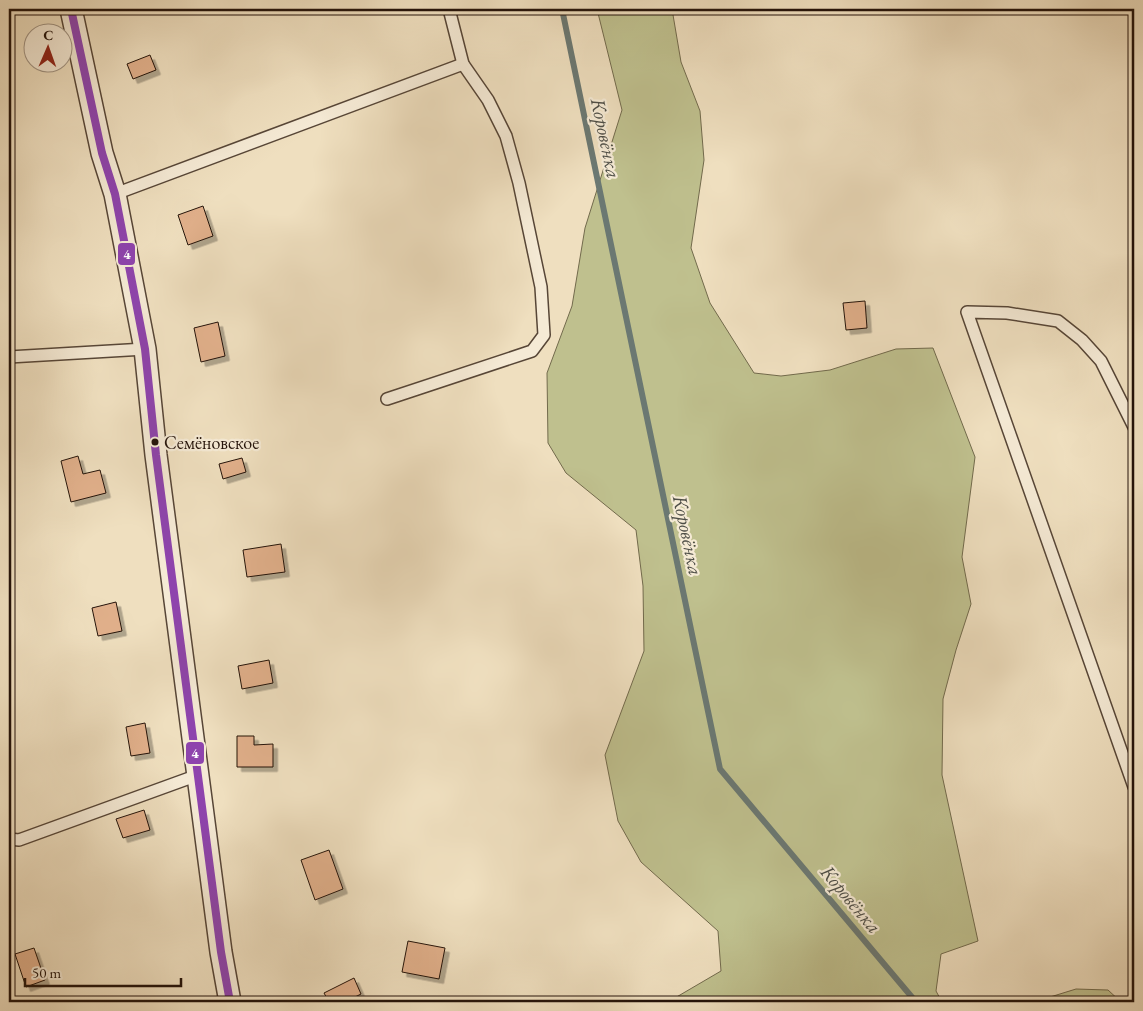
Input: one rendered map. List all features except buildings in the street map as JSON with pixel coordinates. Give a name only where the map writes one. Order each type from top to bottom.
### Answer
[{"type":"street","points":[[71,9],[102,153],[115,194],[145,349],[156,455],[221,952],[230,1002]]},
{"type":"lane","points":[[387,400],[532,351],[544,335],[541,287],[519,183],[506,136],[488,100],[464,64],[449,9]]},
{"type":"lane","points":[[115,194],[464,64]]},
{"type":"lane","points":[[1134,427],[1101,361],[1082,340],[1058,321],[1007,313],[967,312],[1134,787]]},
{"type":"lane","points":[[9,357],[145,349]]},
{"type":"lane","points":[[9,839],[19,840],[198,775]]},
{"type":"green space","points":[[597,9],[672,9],[681,62],[700,111],[704,160],[691,248],[710,303],[754,373],[781,376],[830,370],[896,349],[933,348],[975,457],[962,557],[971,604],[943,699],[942,775],[978,941],[941,954],[936,991],[942,1002],[668,1002],[721,971],[718,931],[641,862],[618,821],[605,755],[644,651],[643,586],[636,530],[566,473],[548,443],[547,373],[572,306],[585,228],[622,110]]},
{"type":"green space","points":[[1076,989],[1108,990],[1121,1002],[1034,1002]]},
{"type":"waterway","name":"Коровёнка","points":[[562,9],[720,769],[916,1002]]},
{"type":"transit line","name":"4","points":[[71,9],[102,153],[115,194],[145,349],[156,455],[221,952],[230,1002]]},
{"type":"place","name":"Семёновское","points":[[155,442]]}]
